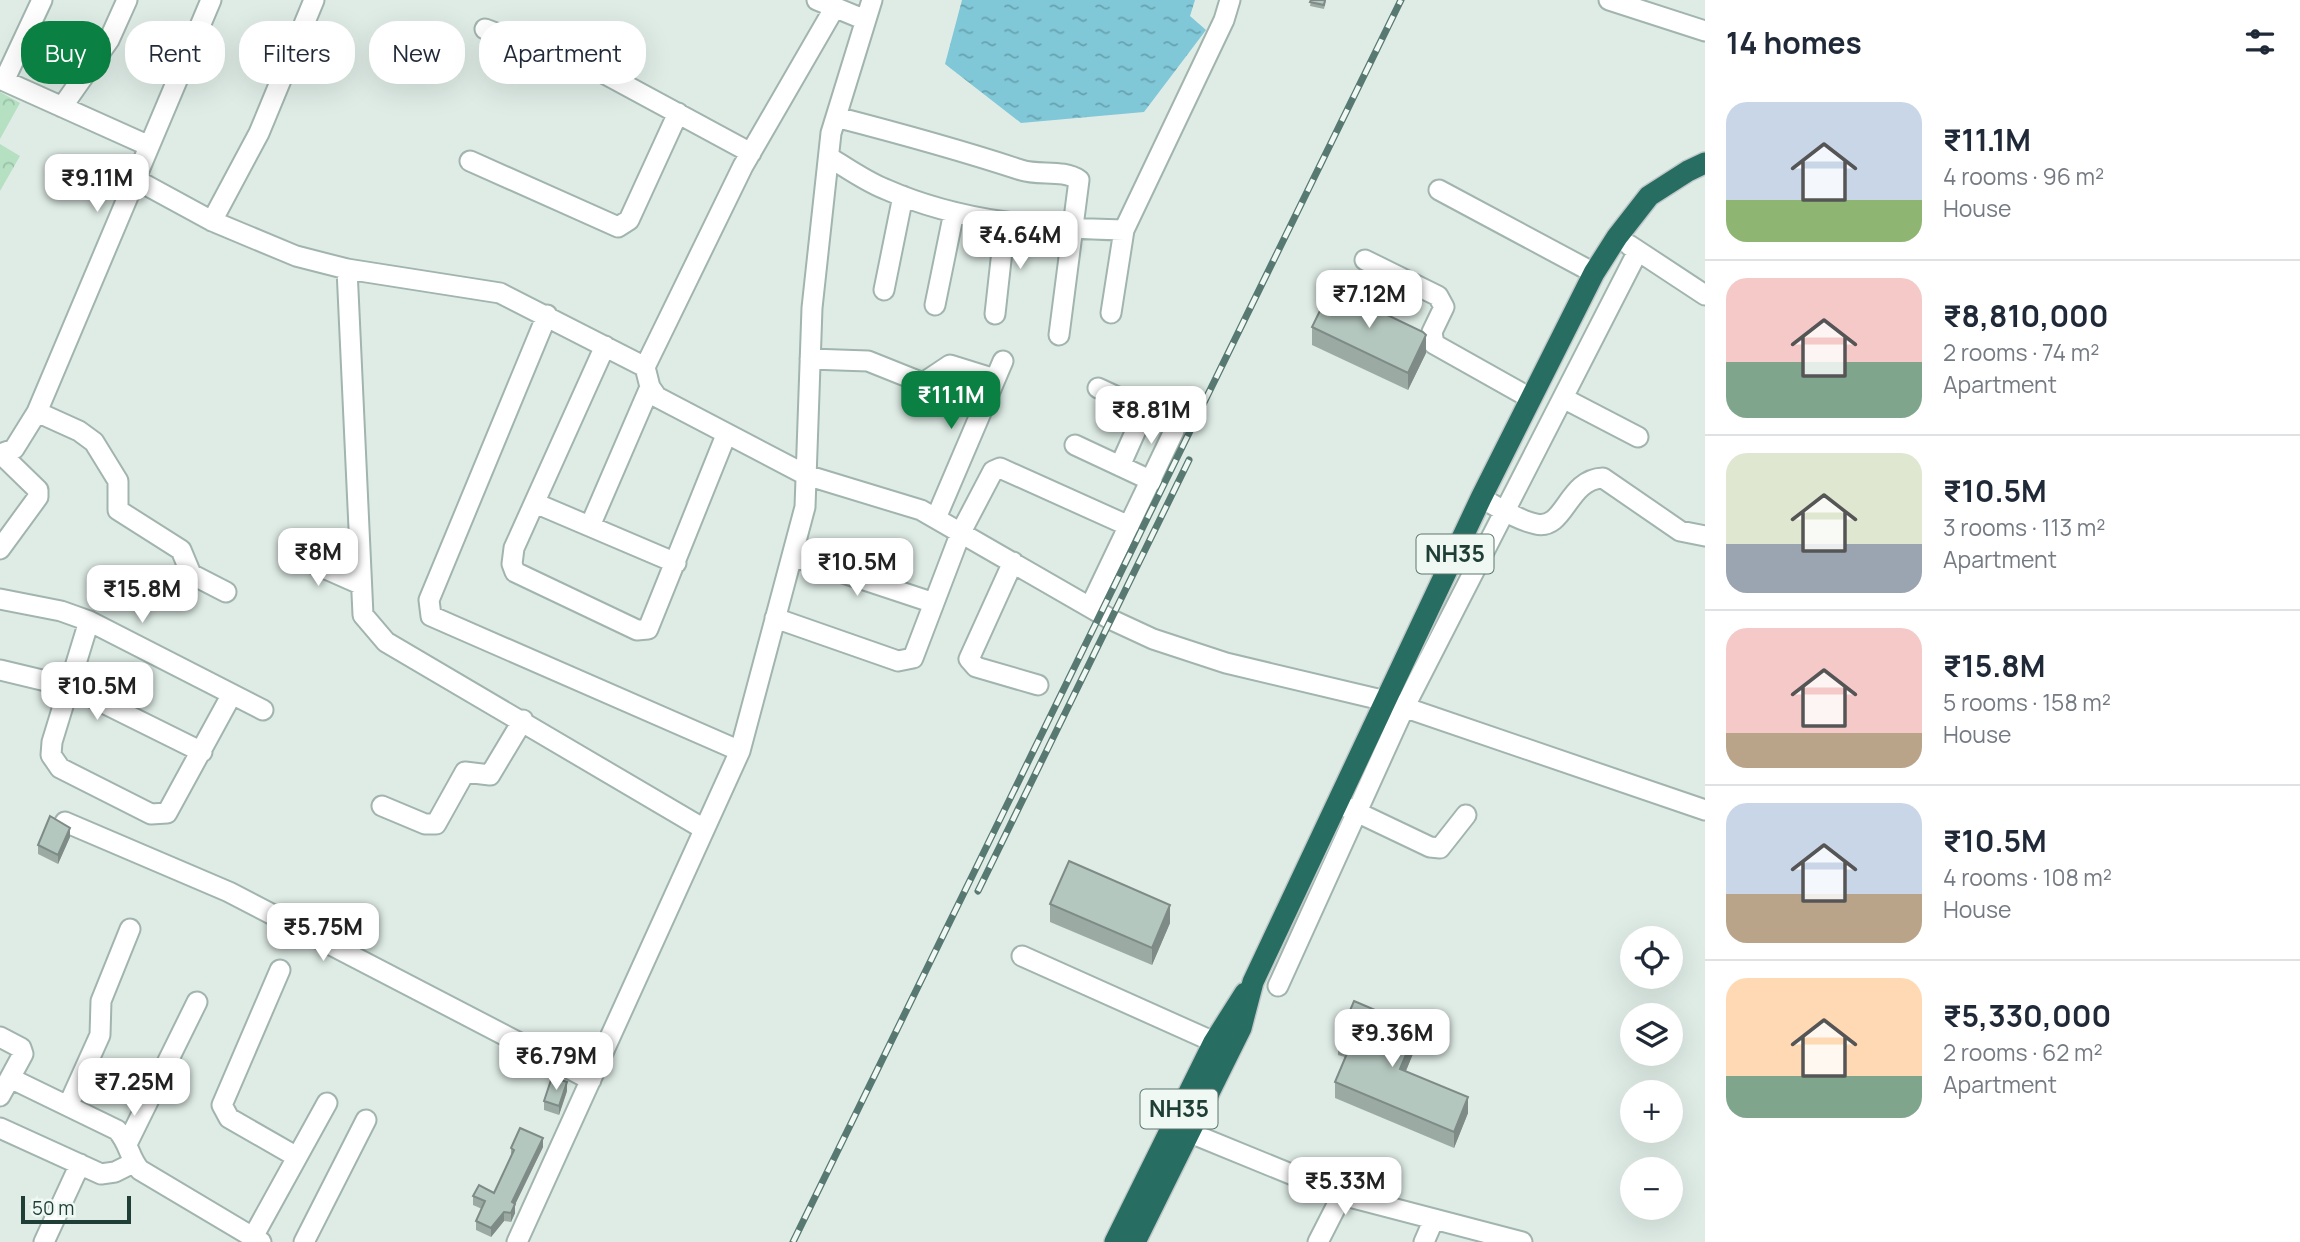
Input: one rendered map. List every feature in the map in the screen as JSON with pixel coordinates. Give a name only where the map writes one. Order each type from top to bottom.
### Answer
[{"type":"highway","name":"NH35","points":[[1115,1242],[1214,1042],[1253,982],[1348,808],[1395,704],[1481,498],[1594,273],[1617,237],[1650,196],[1705,163]]},
{"type":"highway","name":"NH35","points":[[1135,1242],[1241,1028],[1253,982]]},
{"type":"street","points":[[42,0],[2,80],[147,145]]},
{"type":"street","points":[[62,107],[109,40],[127,0]]},
{"type":"street","points":[[0,549],[38,497],[38,490],[1,455],[14,449],[24,437],[37,412],[133,178],[211,0]]},
{"type":"street","points":[[212,221],[279,90],[314,0]]},
{"type":"street","points":[[517,1242],[740,751],[805,507],[812,308],[828,157],[863,19],[872,0]]},
{"type":"street","points":[[1111,313],[1124,230],[1224,20],[1230,0]]},
{"type":"street","points":[[1612,0],[1653,7],[1705,31]]},
{"type":"street","points":[[590,526],[648,377],[751,153],[826,4],[863,19]]},
{"type":"street","points":[[623,84],[751,153]]},
{"type":"street","points":[[470,160],[618,227],[629,219],[678,113]]},
{"type":"street","points":[[836,117],[987,157],[1023,171],[1073,177],[1080,187],[1059,335]]},
{"type":"street","points":[[828,157],[902,197],[954,212],[1005,224],[1124,230]]},
{"type":"street","points":[[133,178],[212,221],[296,256],[347,269],[500,293],[605,346],[648,377],[657,397],[726,435],[806,475],[921,510],[1090,607],[1153,639],[1226,663],[1395,704],[1705,810]]},
{"type":"street","points":[[1439,190],[1594,273]]},
{"type":"street","points":[[884,290],[902,197]]},
{"type":"street","points":[[935,304],[954,212]]},
{"type":"street","points":[[995,314],[1005,224]]},
{"type":"street","points":[[1617,237],[1705,295]]},
{"type":"street","points":[[1395,704],[1505,510],[1638,251]]},
{"type":"street","points":[[1365,260],[1438,296],[1444,307],[1432,332],[1434,344],[1530,397]]},
{"type":"street","points":[[347,269],[363,615],[386,642],[523,720],[704,829]]},
{"type":"street","points":[[547,315],[429,600],[431,616],[740,751]]},
{"type":"street","points":[[605,346],[514,548],[512,564],[515,572],[637,630],[649,629],[726,435]]},
{"type":"street","points":[[810,359],[868,361],[916,382],[928,381],[950,365],[995,379]]},
{"type":"street","points":[[936,518],[1003,361]]},
{"type":"street","points":[[1090,607],[1174,431],[1171,423],[1098,388]]},
{"type":"street","points":[[1563,398],[1638,438]]},
{"type":"street","points":[[1120,466],[1145,410]]},
{"type":"street","points":[[37,412],[79,431],[94,442],[118,481],[118,510],[181,550],[191,574],[226,592]]},
{"type":"street","points":[[1075,445],[1152,481]]},
{"type":"street","points":[[775,618],[906,662],[913,658],[961,532],[993,471],[1000,468],[1129,526]]},
{"type":"street","points":[[1481,498],[1537,525],[1545,525],[1554,521],[1578,487],[1586,481],[1603,478],[1680,531],[1705,536]]},
{"type":"street","points":[[535,503],[676,563]]},
{"type":"street","points":[[292,554],[360,584]]},
{"type":"street","points":[[792,556],[934,603]]},
{"type":"street","points":[[1013,562],[969,659],[976,667],[1038,685]]},
{"type":"street","points":[[0,599],[61,611],[89,621],[263,710]]},
{"type":"street","points":[[89,621],[52,742],[51,755],[55,763],[151,814],[167,813],[232,694]]},
{"type":"street","points":[[0,670],[71,687],[202,752]]},
{"type":"street","points":[[382,806],[425,824],[436,824],[465,772],[490,775],[523,720]]},
{"type":"street","points":[[1279,986],[1348,808],[1430,847],[1440,848],[1466,815]]},
{"type":"street","points":[[65,822],[229,892],[591,1080]]},
{"type":"street","points":[[68,1106],[100,1035],[102,1001],[130,929]]},
{"type":"street","points":[[1022,956],[1214,1042]]},
{"type":"street","points":[[280,970],[222,1105],[229,1118],[296,1157]]},
{"type":"street","points":[[127,1144],[197,1002]]},
{"type":"street","points":[[0,1037],[21,1048],[23,1054],[0,1096]]},
{"type":"street","points":[[10,1078],[117,1130],[127,1144],[133,1163],[139,1171],[257,1240],[296,1157],[327,1103]]},
{"type":"street","points":[[304,1242],[366,1120]]},
{"type":"street","points":[[0,1128],[109,1174],[133,1163]]},
{"type":"street","points":[[1188,1132],[1342,1195],[1522,1242]]},
{"type":"street","points":[[44,1242],[80,1164]]},
{"type":"street","points":[[1318,1242],[1342,1195]]},
{"type":"street","points":[[1424,1242],[1434,1219]]},
{"type":"green space","points":[[0,92],[20,103],[0,139]]},
{"type":"green space","points":[[0,144],[20,156],[0,191]]},
{"type":"water","points":[[962,0],[1195,0],[1190,16],[1206,30],[1144,112],[1021,123],[945,64]]},
{"type":"building","points":[[1325,0],[1324,5],[1310,2]]},
{"type":"building","points":[[1331,288],[1426,335],[1408,373],[1312,327]]},
{"type":"building","points":[[50,816],[70,828],[58,855],[38,845]]},
{"type":"building","points":[[1069,861],[1170,905],[1152,948],[1050,904]]},
{"type":"building","points":[[1354,1001],[1417,1028],[1400,1069],[1468,1097],[1454,1132],[1335,1082],[1351,1044],[1338,1039]]},
{"type":"building","points":[[552,1077],[567,1082],[559,1106],[544,1101]]},
{"type":"building","points":[[520,1128],[543,1138],[512,1202],[515,1204],[511,1213],[504,1212],[491,1228],[476,1221],[485,1201],[473,1196],[479,1185],[494,1193],[514,1150],[511,1148]]},
{"type":"railway","points":[[793,1242],[1401,0]]},
{"type":"railway","points":[[978,891],[1189,460]]}]
